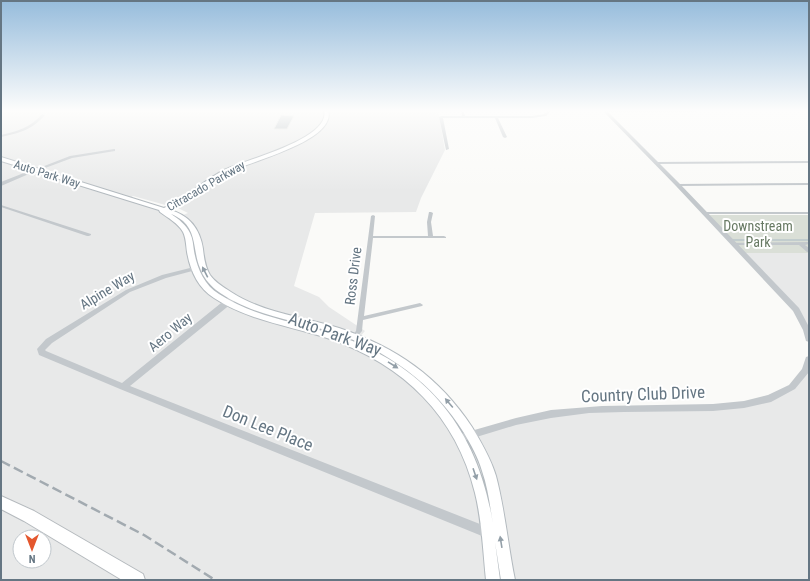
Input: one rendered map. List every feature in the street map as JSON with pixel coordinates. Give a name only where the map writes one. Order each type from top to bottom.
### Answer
[{"type":"main road","name":"Citracado Parkway","points":[[162,210],[197,184],[215,173],[301,137]]},
{"type":"main road","name":"Citracado Parkway","points":[[162,210],[176,206],[208,182],[226,172],[307,137]]},
{"type":"main road","name":"Auto Park Way","points":[[1,159],[178,214],[191,225],[195,233],[202,267],[208,277],[230,300],[252,312],[354,344],[392,364],[411,377],[434,400],[482,458],[491,480],[508,580]]},
{"type":"main road","name":"Auto Park Way","points":[[162,210],[183,227],[187,233],[194,269],[202,283],[215,295],[354,337],[396,357],[425,378],[450,404],[462,420],[470,459],[481,494],[493,580]]},
{"type":"main road","points":[[1,502],[29,516],[137,580]]},
{"type":"street","points":[[444,137],[446,149]]},
{"type":"street","points":[[631,137],[796,310],[807,330],[809,339]]},
{"type":"street","points":[[1,184],[72,157],[114,150]]},
{"type":"street","points":[[656,163],[809,162]]},
{"type":"street","points":[[678,185],[809,184]]},
{"type":"street","points":[[1,206],[89,234]]},
{"type":"street","points":[[431,213],[429,222],[431,237]]},
{"type":"street","points":[[704,213],[809,213]]},
{"type":"street","name":"Ross Drive","points":[[354,337],[359,331],[373,216]]},
{"type":"street","points":[[370,237],[444,237]]},
{"type":"street","points":[[800,243],[809,251]]},
{"type":"street","points":[[733,244],[809,243]]},
{"type":"street","name":"Alpine Way","points":[[41,349],[49,341],[128,292],[158,278],[194,269]]},
{"type":"street","name":"Aero Way","points":[[123,387],[230,300]]},
{"type":"street","points":[[360,319],[420,305]]},
{"type":"street","name":"Don Lee Place","points":[[41,349],[42,353],[123,387],[486,532]]},
{"type":"street","name":"Country Club Drive","points":[[465,437],[550,415],[604,408],[733,407],[762,401],[772,398],[793,386],[806,371],[809,359]]},
{"type":"shaded area","points":[[1,137],[443,137],[445,150],[421,198],[416,212],[315,213],[294,286],[319,297],[329,307],[365,331],[356,341],[404,367],[428,388],[453,415],[464,436],[554,413],[735,406],[790,388],[809,362],[809,580],[1,580]],"holes":[[[133,196],[180,209],[188,213],[178,217],[129,199]]]},
{"type":"shaded area","points":[[706,215],[809,215],[809,337],[798,314]]},
{"type":"green space","name":"Downstream Park","points":[[707,215],[809,215],[809,253],[742,253]]},
{"type":"waterway","points":[[733,240],[809,240]]},
{"type":"railway","points":[[1,461],[144,535],[215,580]]}]
